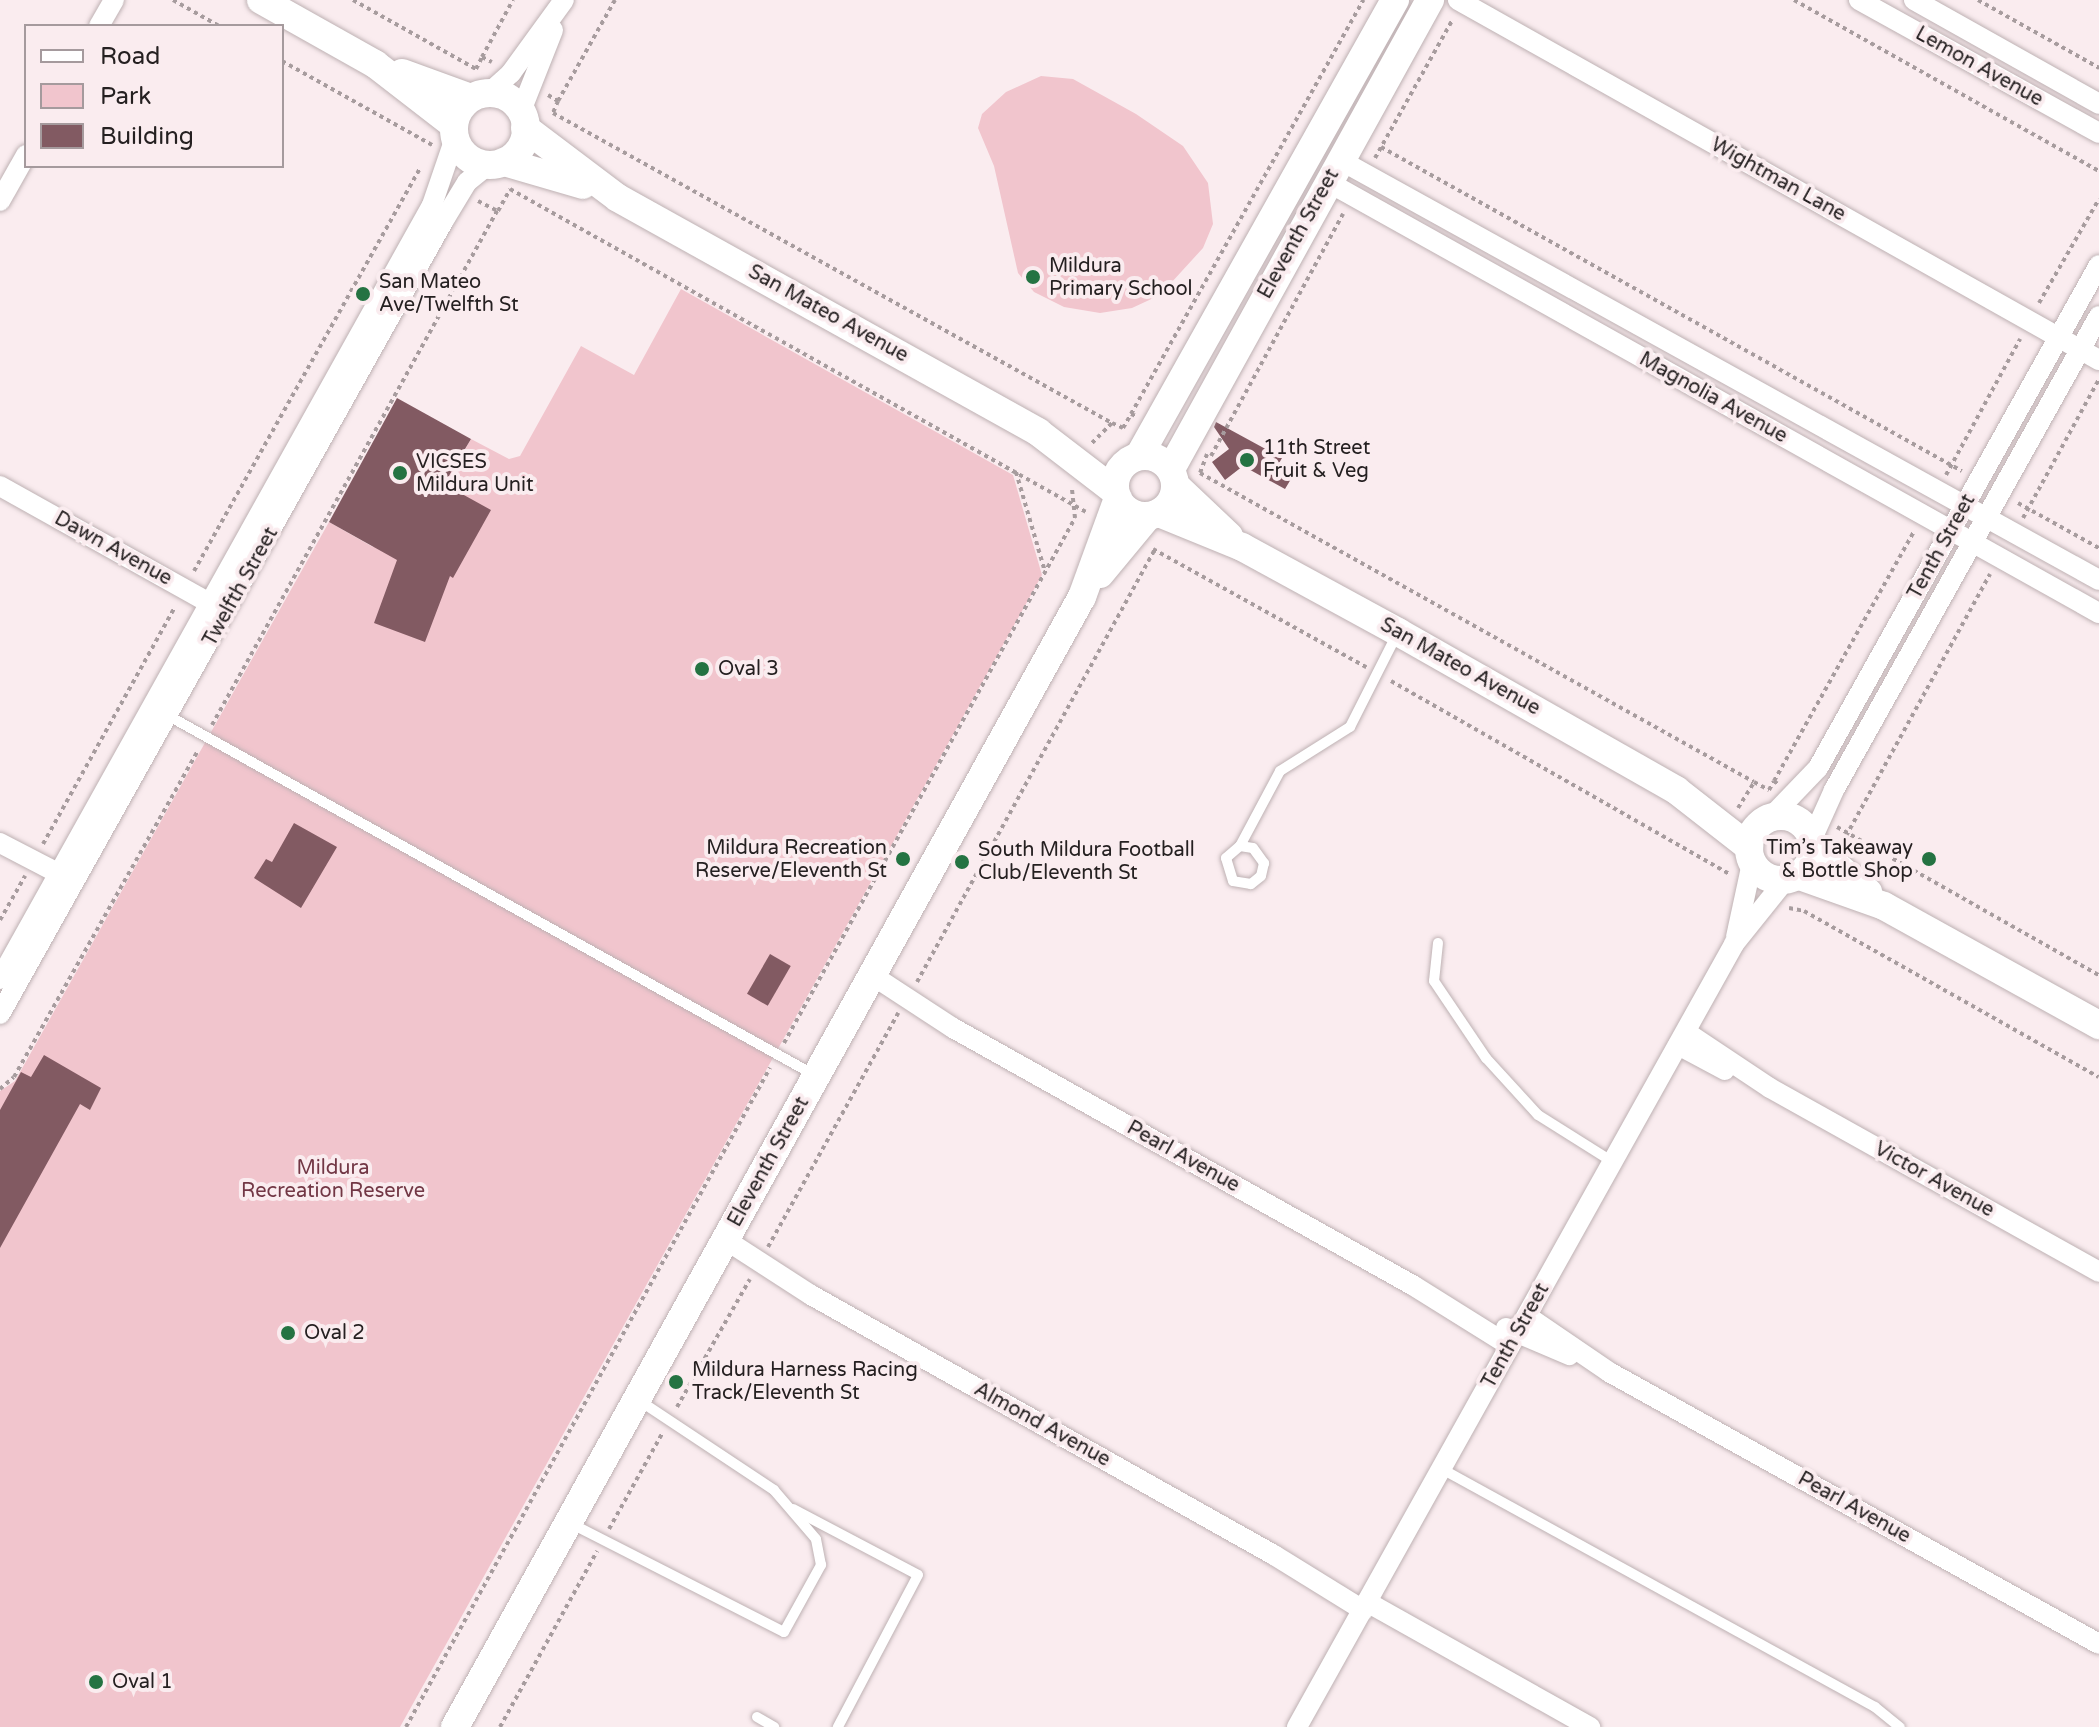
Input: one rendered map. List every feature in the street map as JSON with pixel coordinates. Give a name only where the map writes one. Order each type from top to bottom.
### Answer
[{"type":"street","points":[[100,24],[114,0]]},
{"type":"street","points":[[261,0],[375,64],[455,132],[467,157],[496,164],[520,148],[525,108],[564,0]]},
{"type":"street","points":[[455,132],[480,96],[511,73],[564,0]]},
{"type":"street","name":"Eleventh Street","points":[[1134,458],[1143,420],[1306,156],[1395,0]]},
{"type":"street","name":"Eleventh Street","points":[[1173,478],[1184,441],[1430,0]]},
{"type":"street","name":"Lemon Avenue","points":[[1859,0],[2099,133]]},
{"type":"street","name":"Lemon Avenue","points":[[1914,0],[2099,104]]},
{"type":"street","name":"Wightman Lane","points":[[1460,1],[2099,360]]},
{"type":"street","points":[[375,64],[480,96],[507,98],[525,108]]},
{"type":"street","name":"San Mateo Avenue","points":[[525,108],[618,198]]},
{"type":"street","name":"Twelfth Street","points":[[0,1014],[67,878],[452,187],[455,132]]},
{"type":"street","points":[[1306,156],[1334,171]]},
{"type":"street","points":[[0,201],[24,159]]},
{"type":"street","name":"San Mateo Avenue","points":[[496,164],[618,198],[1038,432],[1116,495]]},
{"type":"street","name":"Twelfth Street","points":[[452,187],[496,164]]},
{"type":"street","name":"Magnolia Avenue","points":[[1334,171],[1366,175],[2099,580]]},
{"type":"street","name":"Magnolia Avenue","points":[[1334,171],[1353,195],[2099,613]]},
{"type":"street","points":[[1443,246],[1457,224]]},
{"type":"street","name":"Tenth Street","points":[[1768,818],[1797,795],[1818,768],[2099,265]]},
{"type":"street","points":[[1529,294],[1542,271]]},
{"type":"street","name":"Tenth Street","points":[[1815,833],[1972,542],[2099,316]]},
{"type":"street","points":[[1611,341],[1625,317]]},
{"type":"street","points":[[1696,388],[1710,364]]},
{"type":"street","points":[[1752,420],[1766,395]]},
{"type":"street","points":[[1811,453],[1825,428]]},
{"type":"street","name":"San Mateo Avenue","points":[[1038,432],[1134,458]]},
{"type":"street","points":[[1157,457],[1173,478],[1171,502],[1154,514],[1130,512],[1116,495],[1117,474],[1134,458],[1157,457]]},
{"type":"street","points":[[1866,483],[1880,459]]},
{"type":"street","name":"San Mateo Avenue","points":[[1173,478],[1242,547]]},
{"type":"street","name":"Dawn Avenue","points":[[0,486],[218,608]]},
{"type":"street","name":"Eleventh Street","points":[[1116,495],[1119,533]]},
{"type":"street","name":"San Mateo Avenue","points":[[1154,514],[1242,547],[1676,790],[1768,818]]},
{"type":"street","name":"Eleventh Street","points":[[455,1727],[1082,597],[1119,533],[1154,514]]},
{"type":"street","points":[[2059,591],[2074,566]]},
{"type":"street","name":"Twelfth Street","points":[[0,979],[67,878],[167,715],[218,608]]},
{"type":"street","name":"San Mateo Avenue","points":[[1676,790],[1749,866]]},
{"type":"street","points":[[1884,906],[1815,833],[1792,817],[1768,818],[1749,866],[1784,885],[1884,906],[2099,1025]]},
{"type":"street","points":[[1784,885],[1809,863],[1815,833]]},
{"type":"street","points":[[0,843],[67,878]]},
{"type":"street","name":"Tenth Street","points":[[1734,944],[1749,866]]},
{"type":"street","name":"Tenth Street","points":[[1297,1727],[1734,944],[1784,885]]},
{"type":"street","name":"Pearl Avenue","points":[[869,982],[1414,1286],[1609,1372],[2099,1644]]},
{"type":"street","name":"Victor Avenue","points":[[1682,1039],[2099,1272]]},
{"type":"street","name":"Almond Avenue","points":[[722,1246],[1274,1555],[1590,1727]]},
{"type":"lane","points":[[1240,846],[1280,771],[1343,734],[1398,632]]},
{"type":"lane","points":[[167,715],[816,1076]]},
{"type":"lane","points":[[1438,943],[1434,981],[1486,1058],[1538,1115],[1613,1162]]},
{"type":"lane","points":[[568,1522],[784,1632],[822,1553],[788,1506],[751,1472],[637,1399]]},
{"type":"lane","points":[[1442,1469],[1875,1707],[1900,1727]]},
{"type":"lane","points":[[788,1506],[918,1575],[838,1727]]},
{"type":"lane","points":[[757,1717],[774,1727]]},
{"type":"path","points":[[173,0],[215,24]]},
{"type":"path","points":[[353,0],[476,69],[513,0]]},
{"type":"path","points":[[615,0],[553,113],[1123,428],[1143,420],[1363,0]]},
{"type":"path","points":[[1794,0],[2099,171]]},
{"type":"path","points":[[1978,0],[2099,68]]},
{"type":"path","points":[[1366,175],[1460,1]]},
{"type":"path","points":[[482,57],[511,73]]},
{"type":"path","points":[[0,920],[432,145],[284,62]]},
{"type":"path","points":[[525,108],[558,101]]},
{"type":"path","points":[[1381,147],[1979,481]]},
{"type":"path","points":[[420,169],[498,211]]},
{"type":"path","points":[[0,1089],[14,1077],[510,189],[1075,505],[1119,533],[1155,549],[1726,869],[1749,866]]},
{"type":"path","points":[[1353,195],[1200,473],[1769,790],[1924,516]]},
{"type":"path","points":[[2013,532],[2029,509],[2099,379]]},
{"type":"path","points":[[1184,441],[1211,456]]},
{"type":"path","points":[[1937,492],[1951,465]]},
{"type":"path","points":[[1016,472],[1045,574]]},
{"type":"path","points":[[2000,493],[2099,548]]},
{"type":"path","points":[[406,1727],[1045,574],[1075,518],[1075,505]]},
{"type":"path","points":[[500,1727],[1155,549]]},
{"type":"path","points":[[1847,834],[1999,558]]},
{"type":"path","points":[[1774,781],[1797,795]]},
{"type":"path","points":[[1815,833],[1847,834],[2099,975]]},
{"type":"path","points":[[1784,885],[1804,911],[2099,1077]]},
{"type":"green space","points":[[1041,76],[1073,79],[1136,114],[1183,146],[1208,183],[1213,224],[1203,248],[1160,295],[1132,308],[1100,313],[1064,307],[1034,292],[1018,273],[994,166],[978,128],[982,114],[1006,92]]},
{"type":"green space","name":"Mildura Recreation Reserve","points":[[681,289],[1013,475],[1042,575],[400,1727],[0,1727],[0,1091],[15,1081],[329,522],[373,547],[432,481],[456,465],[471,439],[509,459],[520,456],[581,346],[634,375]]},
{"type":"building","points":[[397,398],[471,439],[444,484],[491,510],[453,578],[450,576],[425,642],[374,623],[397,560],[329,522]]},
{"type":"building","name":"11th Street Fruit & Veg","points":[[1216,422],[1282,458],[1278,465],[1294,474],[1285,489],[1243,466],[1225,480],[1212,462],[1229,449],[1214,427]]},
{"type":"building","points":[[294,823],[337,847],[301,908],[254,878],[266,859],[272,862]]},
{"type":"building","points":[[770,954],[791,966],[768,1006],[747,994]]},
{"type":"building","points":[[44,1055],[101,1088],[90,1110],[80,1104],[0,1248],[0,1110],[21,1072],[31,1077]]},
{"type":"place","name":"Mildura Primary School","points":[[1033,277]]},
{"type":"place","name":"San Mateo Ave/Twelfth St","points":[[363,294]]},
{"type":"place","name":"11th Street Fruit & Veg","points":[[1247,460]]},
{"type":"place","name":"VICSES Mildura Unit","points":[[400,473]]},
{"type":"place","name":"Oval 3","points":[[702,669]]},
{"type":"place","name":"Mildura Recreation Reserve/Eleventh St","points":[[903,859]]},
{"type":"place","name":"Tim’s Takeaway & Bottle Shop","points":[[1929,859]]},
{"type":"place","name":"South Mildura Football Club/Eleventh St","points":[[962,862]]},
{"type":"place","name":"Oval 2","points":[[288,1333]]},
{"type":"place","name":"Mildura Harness Racing Track/Eleventh St","points":[[676,1382]]},
{"type":"place","name":"Oval 1","points":[[96,1682]]}]
